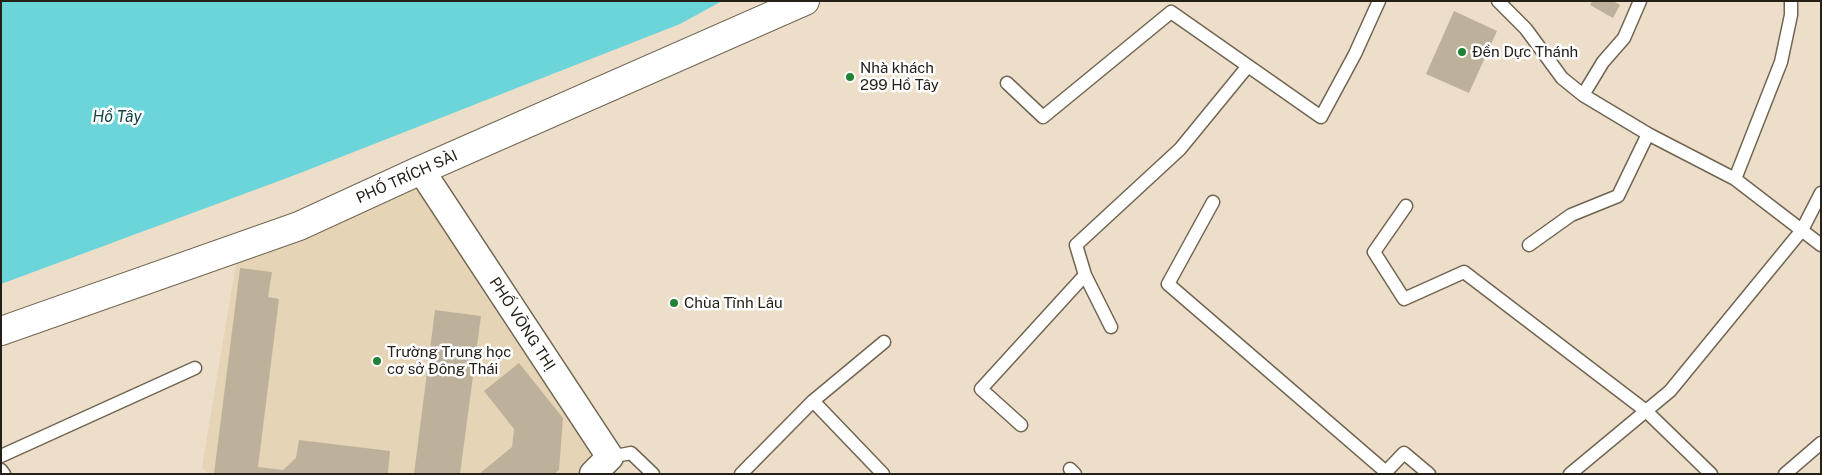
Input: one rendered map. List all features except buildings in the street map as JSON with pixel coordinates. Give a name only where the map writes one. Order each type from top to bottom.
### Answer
[{"type":"street","name":"PHỐ TRÍCH SÀI","points":[[1,331],[299,226],[421,170],[805,1]]},
{"type":"street","name":"PHỐ VÕNG THỊ","points":[[421,170],[602,465]]},
{"type":"lane","points":[[1007,83],[1043,117],[1171,12],[1321,117],[1355,54],[1379,1]]},
{"type":"lane","points":[[1498,1],[1526,29],[1562,78],[1583,95],[1648,134],[1735,179],[1821,245]]},
{"type":"lane","points":[[1583,95],[1603,62],[1624,38],[1640,1]]},
{"type":"lane","points":[[1735,179],[1781,62],[1791,15],[1791,1]]},
{"type":"lane","points":[[1111,327],[1085,275],[1076,245],[1180,150],[1248,66]]},
{"type":"lane","points":[[1529,245],[1571,215],[1618,196],[1648,134]]},
{"type":"lane","points":[[1570,474],[1670,391],[1802,230],[1821,193]]},
{"type":"lane","points":[[1213,202],[1168,284],[1385,473],[1404,454],[1429,474]]},
{"type":"lane","points":[[1406,206],[1374,252],[1404,299],[1464,272],[1646,411],[1711,474]]},
{"type":"lane","points":[[1021,425],[981,389],[1085,275]]},
{"type":"lane","points":[[741,474],[813,401],[884,342]]},
{"type":"lane","points":[[1,456],[195,368]]},
{"type":"lane","points":[[813,401],[882,474]]},
{"type":"lane","points":[[1785,474],[1821,443]]},
{"type":"lane","points":[[602,465],[631,453],[653,474]]},
{"type":"lane","points":[[1,470],[4,474]]},
{"type":"shaded area","name":"Trường Trung học cơ sở Đông Thái","points":[[418,181],[598,457],[580,474],[208,474],[202,467],[236,264]]},
{"type":"water","name":"Hồ Tây","points":[[1,1],[722,1],[680,24],[295,175],[1,284]]},
{"type":"place","name":"Đền Dực Thánh","points":[[1462,52]]},
{"type":"place","name":"Nhà khách 299 Hồ Tây","points":[[850,77]]},
{"type":"place","name":"Chùa Tĩnh Lâu","points":[[674,303]]},
{"type":"place","name":"Trường Trung học cơ sở Đông Thái","points":[[377,361]]}]
